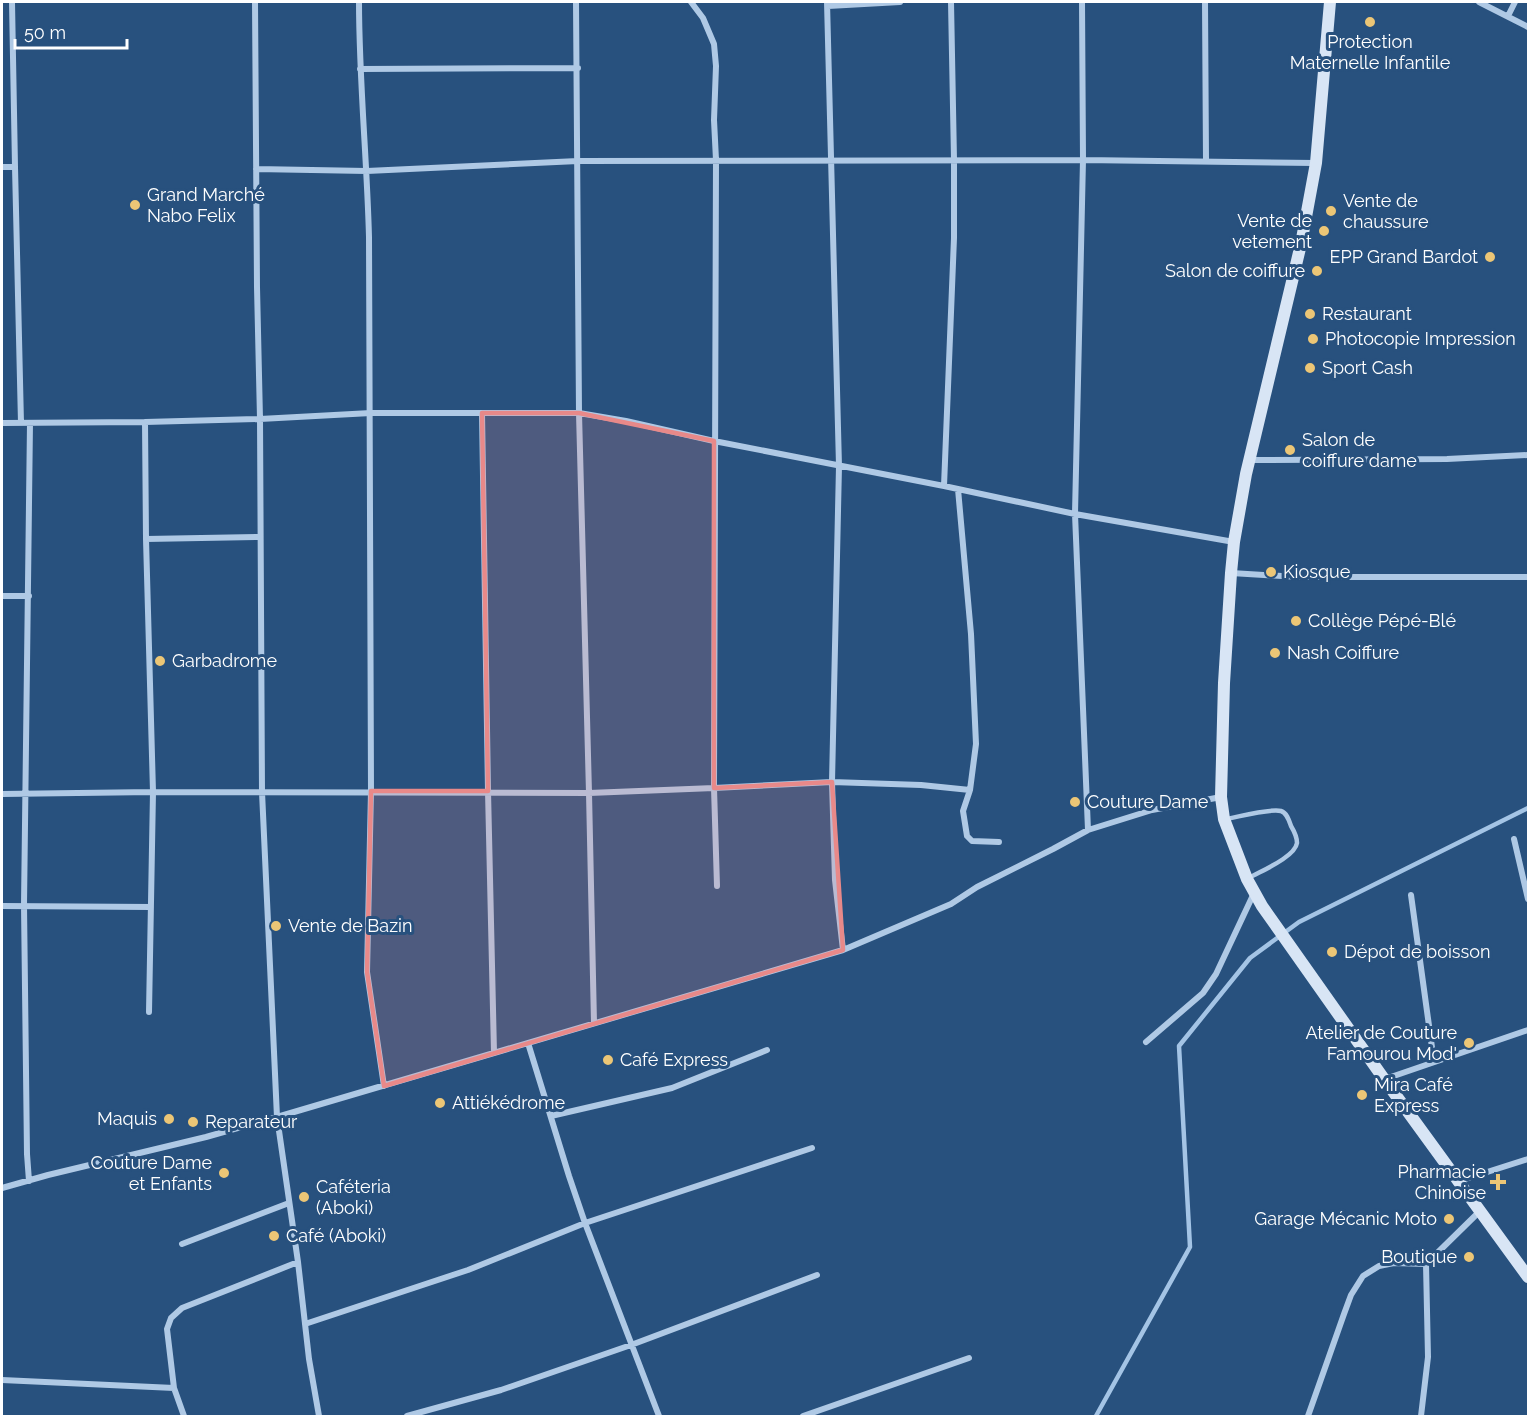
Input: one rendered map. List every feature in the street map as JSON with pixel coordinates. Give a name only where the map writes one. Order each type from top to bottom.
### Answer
[{"type":"street","points":[[12,2],[21,423]]},
{"type":"street","points":[[255,2],[262,792],[277,1117],[298,1262],[309,1359],[319,1416]]},
{"type":"street","points":[[359,2],[360,69],[369,237],[371,791],[367,972],[384,1086]]},
{"type":"street","points":[[576,2],[579,413],[594,1023]]},
{"type":"street","points":[[692,2],[703,18],[714,44],[716,66],[714,120],[716,160],[714,789],[717,886]]},
{"type":"street","points":[[843,950],[835,880],[832,782],[839,466],[827,4],[900,2]]},
{"type":"street","points":[[944,486],[953,260],[951,2]]},
{"type":"street","points":[[1082,2],[1083,160],[1075,514],[1088,830]]},
{"type":"street","points":[[1205,2],[1206,161]]},
{"type":"street","points":[[1330,2],[1316,163],[1301,244],[1250,460],[1234,543],[1224,683],[1221,797],[1224,819],[1254,893],[1384,1079],[1528,1277]]},
{"type":"street","points":[[1479,2],[1528,27]]},
{"type":"street","points":[[1508,16],[1515,2]]},
{"type":"street","points":[[360,69],[578,68]]},
{"type":"street","points":[[256,169],[367,171],[578,161],[716,160],[1083,160],[1316,163]]},
{"type":"street","points":[[2,167],[15,167]]},
{"type":"street","points":[[2,423],[260,419],[370,413],[579,413],[1075,514],[1234,543]]},
{"type":"street","points":[[482,413],[494,1053]]},
{"type":"street","points":[[145,422],[153,792],[148,1012]]},
{"type":"street","points":[[29,1181],[24,905],[30,423]]},
{"type":"street","points":[[1250,460],[1448,459],[1528,455]]},
{"type":"street","points":[[958,489],[971,634],[976,744],[970,790],[963,811],[967,836],[972,841],[999,842]]},
{"type":"street","points":[[146,539],[260,537]]},
{"type":"street","points":[[1231,573],[1298,577],[1528,577]]},
{"type":"street","points":[[2,596],[29,596]]},
{"type":"street","points":[[2,794],[371,791],[589,793],[832,782],[921,785],[970,790]]},
{"type":"street","points":[[2,1188],[277,1117],[843,950],[951,904],[977,887],[1088,830],[1152,810],[1221,797]]},
{"type":"street","points":[[1514,839],[1528,899]]},
{"type":"street","points":[[1146,1042],[1203,993],[1216,974],[1254,893]]},
{"type":"street","points":[[1411,895],[1434,1062]]},
{"type":"street","points":[[2,906],[151,907]]},
{"type":"street","points":[[1384,1079],[1528,1030]]},
{"type":"street","points":[[528,1043],[585,1223],[659,1416]]},
{"type":"street","points":[[551,1116],[672,1088],[767,1050]]},
{"type":"street","points":[[305,1324],[468,1270],[585,1223],[812,1148]]},
{"type":"street","points":[[1459,1182],[1528,1159]]},
{"type":"street","points":[[182,1244],[289,1203]]},
{"type":"street","points":[[1308,1416],[1348,1304],[1363,1276],[1379,1266],[1394,1263],[1426,1264],[1481,1210]]},
{"type":"street","points":[[184,1416],[174,1388],[167,1329],[171,1318],[182,1308],[298,1262]]},
{"type":"street","points":[[1421,1416],[1428,1358],[1426,1264]]},
{"type":"street","points":[[407,1416],[501,1390],[631,1345],[817,1275]]},
{"type":"street","points":[[803,1416],[969,1358]]},
{"type":"street","points":[[2,1380],[174,1388]]},
{"type":"lane","points":[[1224,819],[1272,810],[1281,811],[1286,814],[1296,837],[1297,844],[1294,851],[1247,879]]},
{"type":"highlighted area","points":[[482,413],[579,413],[714,441],[714,788],[832,782],[843,950],[384,1086],[367,972],[371,791],[488,791]]},
{"type":"waterway","points":[[1096,1416],[1190,1247],[1179,1046],[1250,958],[1299,922],[1528,808]]},
{"type":"place","name":"Protection Maternelle Infantile","points":[[1370,22]]},
{"type":"place","name":"Grand Marché Nabo Felix","points":[[135,205]]},
{"type":"place","name":"Vente de chaussure","points":[[1331,211]]},
{"type":"place","name":"Vente de vetement","points":[[1324,231]]},
{"type":"place","name":"EPP Grand Bardot","points":[[1490,257]]},
{"type":"place","name":"Salon de coiffure","points":[[1317,271]]},
{"type":"place","name":"Restaurant","points":[[1310,314]]},
{"type":"place","name":"Photocopie Impression","points":[[1313,339]]},
{"type":"place","name":"Sport Cash","points":[[1310,368]]},
{"type":"place","name":"Salon de coiffure dame","points":[[1290,450]]},
{"type":"place","name":"Kiosque","points":[[1271,572]]},
{"type":"place","name":"Collège Pépé-Blé","points":[[1296,621]]},
{"type":"place","name":"Nash Coiffure","points":[[1275,653]]},
{"type":"place","name":"Garbadrome","points":[[160,661]]},
{"type":"place","name":"Couture Dame","points":[[1075,802]]},
{"type":"place","name":"Vente de Bazin","points":[[276,926]]},
{"type":"place","name":"Dépot de boisson","points":[[1332,952]]},
{"type":"place","name":"Atelier de Couture Famourou Mod'","points":[[1469,1043]]},
{"type":"place","name":"Café Express","points":[[608,1060]]},
{"type":"place","name":"Mira Café Express","points":[[1362,1095]]},
{"type":"place","name":"Attiékédrome","points":[[440,1103]]},
{"type":"place","name":"Maquis","points":[[169,1119]]},
{"type":"place","name":"Reparateur","points":[[193,1122]]},
{"type":"place","name":"Couture Dame et Enfants","points":[[224,1173]]},
{"type":"place","name":"Pharmacie Chinoise","points":[[1498,1182]]},
{"type":"place","name":"Caféteria (Aboki)","points":[[304,1197]]},
{"type":"place","name":"Garage Mécanic Moto","points":[[1449,1219]]},
{"type":"place","name":"Café (Aboki)","points":[[274,1236]]},
{"type":"place","name":"Boutique","points":[[1469,1257]]}]
